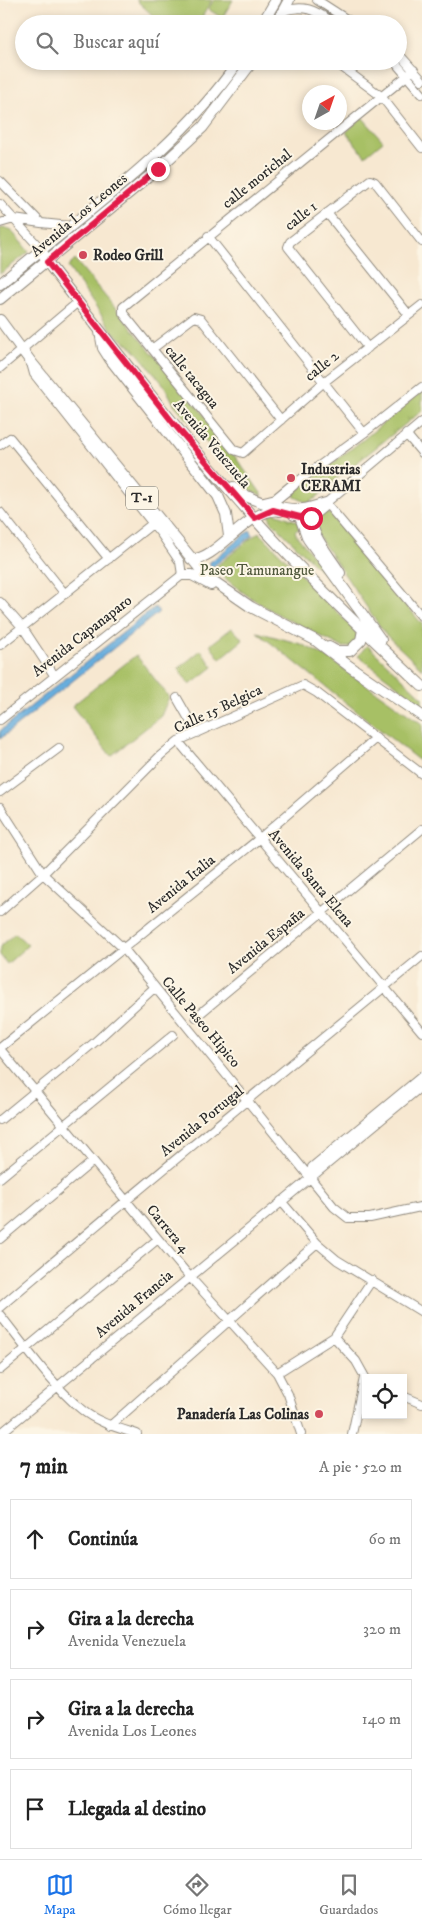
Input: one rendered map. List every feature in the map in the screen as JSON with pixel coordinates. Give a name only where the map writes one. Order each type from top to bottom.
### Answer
[{"type":"main road","points":[[267,15],[276,0]]},
{"type":"main road","points":[[281,15],[289,0]]},
{"type":"main road","name":"Avenida Los Leones","points":[[0,284],[143,166],[193,119],[221,88],[233,70]]},
{"type":"main road","name":"Avenida Los Leones","points":[[0,299],[158,169],[203,127],[246,70]]},
{"type":"main road","name":"Avenida Venezuela","points":[[42,248],[47,262],[100,331],[174,424],[255,518],[363,629],[422,686]]},
{"type":"main road","name":"T-1","points":[[0,320],[30,362],[206,576],[229,593],[315,640],[349,666],[422,716]]},
{"type":"main road","points":[[100,331],[103,348],[110,359],[218,496],[226,514],[229,536]]},
{"type":"main road","points":[[174,424],[235,489],[259,501],[300,509],[326,503]]},
{"type":"main road","points":[[259,501],[268,502],[276,499],[293,486]]},
{"type":"main road","points":[[326,503],[313,515],[311,523],[315,536],[340,572],[358,606]]},
{"type":"main road","points":[[192,559],[200,559],[255,518],[273,510],[300,517],[313,515]]},
{"type":"main road","points":[[300,517],[308,539],[399,665]]},
{"type":"main road","points":[[182,575],[192,575],[229,593]]},
{"type":"main road","points":[[315,640],[336,651],[350,651],[361,640],[365,617]]},
{"type":"street","points":[[316,0],[340,15]]},
{"type":"street","points":[[283,11],[298,7],[313,9],[322,15]]},
{"type":"street","points":[[407,63],[422,80]]},
{"type":"street","points":[[346,70],[381,96],[422,148]]},
{"type":"street","points":[[402,70],[422,94]]},
{"type":"street","name":"calle morichal","points":[[124,313],[123,307],[127,302],[414,70]]},
{"type":"street","points":[[0,180],[42,224]]},
{"type":"street","name":"calle 1","points":[[368,348],[288,247],[290,242],[370,180],[375,182],[422,242]]},
{"type":"street","name":"Avenida Venezuela","points":[[0,204],[42,248]]},
{"type":"street","points":[[326,213],[409,315]]},
{"type":"street","points":[[0,223],[14,219],[70,226]]},
{"type":"street","points":[[208,236],[364,434]]},
{"type":"street","points":[[0,368],[78,302]]},
{"type":"street","name":"calle 2","points":[[243,453],[324,382],[422,305]]},
{"type":"street","name":"calle tacagua","points":[[124,313],[234,450],[243,453]]},
{"type":"street","points":[[152,349],[194,317],[201,319],[281,420]]},
{"type":"street","points":[[30,362],[34,374],[180,562],[182,575]]},
{"type":"street","points":[[293,486],[364,434],[422,387]]},
{"type":"street","points":[[422,422],[326,503],[422,617]]},
{"type":"street","points":[[406,434],[422,453]]},
{"type":"street","points":[[0,445],[10,438],[109,559]]},
{"type":"street","points":[[0,512],[65,594]]},
{"type":"street","points":[[0,645],[152,524]]},
{"type":"street","name":"Avenida Capanaparo","points":[[0,720],[54,675],[182,575]]},
{"type":"street","points":[[0,602],[23,628],[54,675]]},
{"type":"street","points":[[415,609],[422,604]]},
{"type":"street","name":"Calle 15 Belgica","points":[[0,912],[42,874],[178,741],[303,685],[317,693],[422,774]]},
{"type":"street","points":[[177,698],[197,733]]},
{"type":"street","name":"Avenida Italia","points":[[0,1049],[260,838],[376,738]]},
{"type":"street","name":"Avenida Santa Elena","points":[[178,741],[422,1032]]},
{"type":"street","points":[[0,792],[59,748]]},
{"type":"street","name":"Calle Paseo Hipico","points":[[0,807],[42,874],[123,948],[334,1207],[348,1218],[370,1218],[421,1206]]},
{"type":"street","name":"Avenida España","points":[[196,1017],[422,829]]},
{"type":"street","name":"Avenida Portugal","points":[[0,1307],[125,1200],[249,1101],[422,956]]},
{"type":"street","points":[[0,1120],[95,1042],[154,988]]},
{"type":"street","points":[[0,1178],[63,1128],[173,1035]]},
{"type":"street","name":"Carrera 4","points":[[0,1049],[63,1128],[189,1276],[277,1373],[288,1394],[301,1434]]},
{"type":"street","name":"Avenida Francia","points":[[310,1176],[312,1168],[422,1076]]},
{"type":"street","name":"Avenida Francia","points":[[0,1434],[310,1176],[316,1174],[422,1086]]},
{"type":"street","points":[[0,1239],[92,1162]]},
{"type":"street","points":[[281,1201],[316,1243],[336,1260],[372,1280],[422,1312]]},
{"type":"street","points":[[0,1370],[158,1239]]},
{"type":"street","points":[[110,1426],[316,1243]]},
{"type":"street","points":[[277,1373],[334,1337],[372,1280]]},
{"type":"street","points":[[0,1315],[26,1348],[81,1410],[110,1426],[136,1434]]},
{"type":"street","points":[[334,1337],[356,1362],[362,1374]]},
{"type":"street","points":[[352,1434],[362,1392]]},
{"type":"street","points":[[407,1398],[422,1404]]},
{"type":"green space","points":[[136,0],[212,0],[203,15],[152,15]]},
{"type":"green space","points":[[214,0],[233,0],[224,15],[217,15],[208,9]]},
{"type":"green space","points":[[362,117],[383,141],[365,156],[346,132]]},
{"type":"green space","points":[[0,228],[10,229],[29,252],[0,274]]},
{"type":"green space","points":[[75,260],[214,427],[263,496],[246,488],[174,404],[164,385],[134,349],[113,332],[68,267]]},
{"type":"green space","points":[[422,391],[422,411],[340,476],[316,498],[308,503],[295,497],[293,493],[364,439]]},
{"type":"green space","points":[[324,512],[330,514],[422,624],[422,669],[385,634],[317,534],[316,516]]},
{"type":"green space","points":[[275,513],[297,521],[299,529],[295,531],[297,536],[344,594],[271,521],[269,514]]},
{"type":"green space","name":"Paseo Tamunangue","points":[[259,532],[353,628],[357,634],[356,642],[351,647],[342,647],[259,603],[228,581],[214,568]]},
{"type":"green space","points":[[232,628],[243,640],[220,659],[210,645]]},
{"type":"green space","points":[[257,632],[301,644],[327,657],[422,724],[422,763]]},
{"type":"green space","points":[[367,645],[422,697],[422,704],[358,656]]},
{"type":"green space","points":[[201,650],[213,667],[190,685],[178,669]]},
{"type":"green space","points":[[136,655],[169,697],[161,716],[111,756],[72,706]]},
{"type":"green space","points":[[15,933],[28,945],[7,964],[0,955],[0,947]]},
{"type":"water","points":[[250,530],[253,535],[212,567],[209,563]]},
{"type":"water","points":[[155,607],[159,612],[0,739],[0,731]]},
{"type":"place","name":"Rodeo Grill","points":[[83,255]]},
{"type":"place","name":"Industrias CERAMI","points":[[291,478]]},
{"type":"place","name":"Panadería Las Colinas","points":[[319,1414]]},
{"type":"route","points":[[158,169],[47,262],[174,424],[255,518],[273,510],[300,517],[313,515],[311,518]]}]
